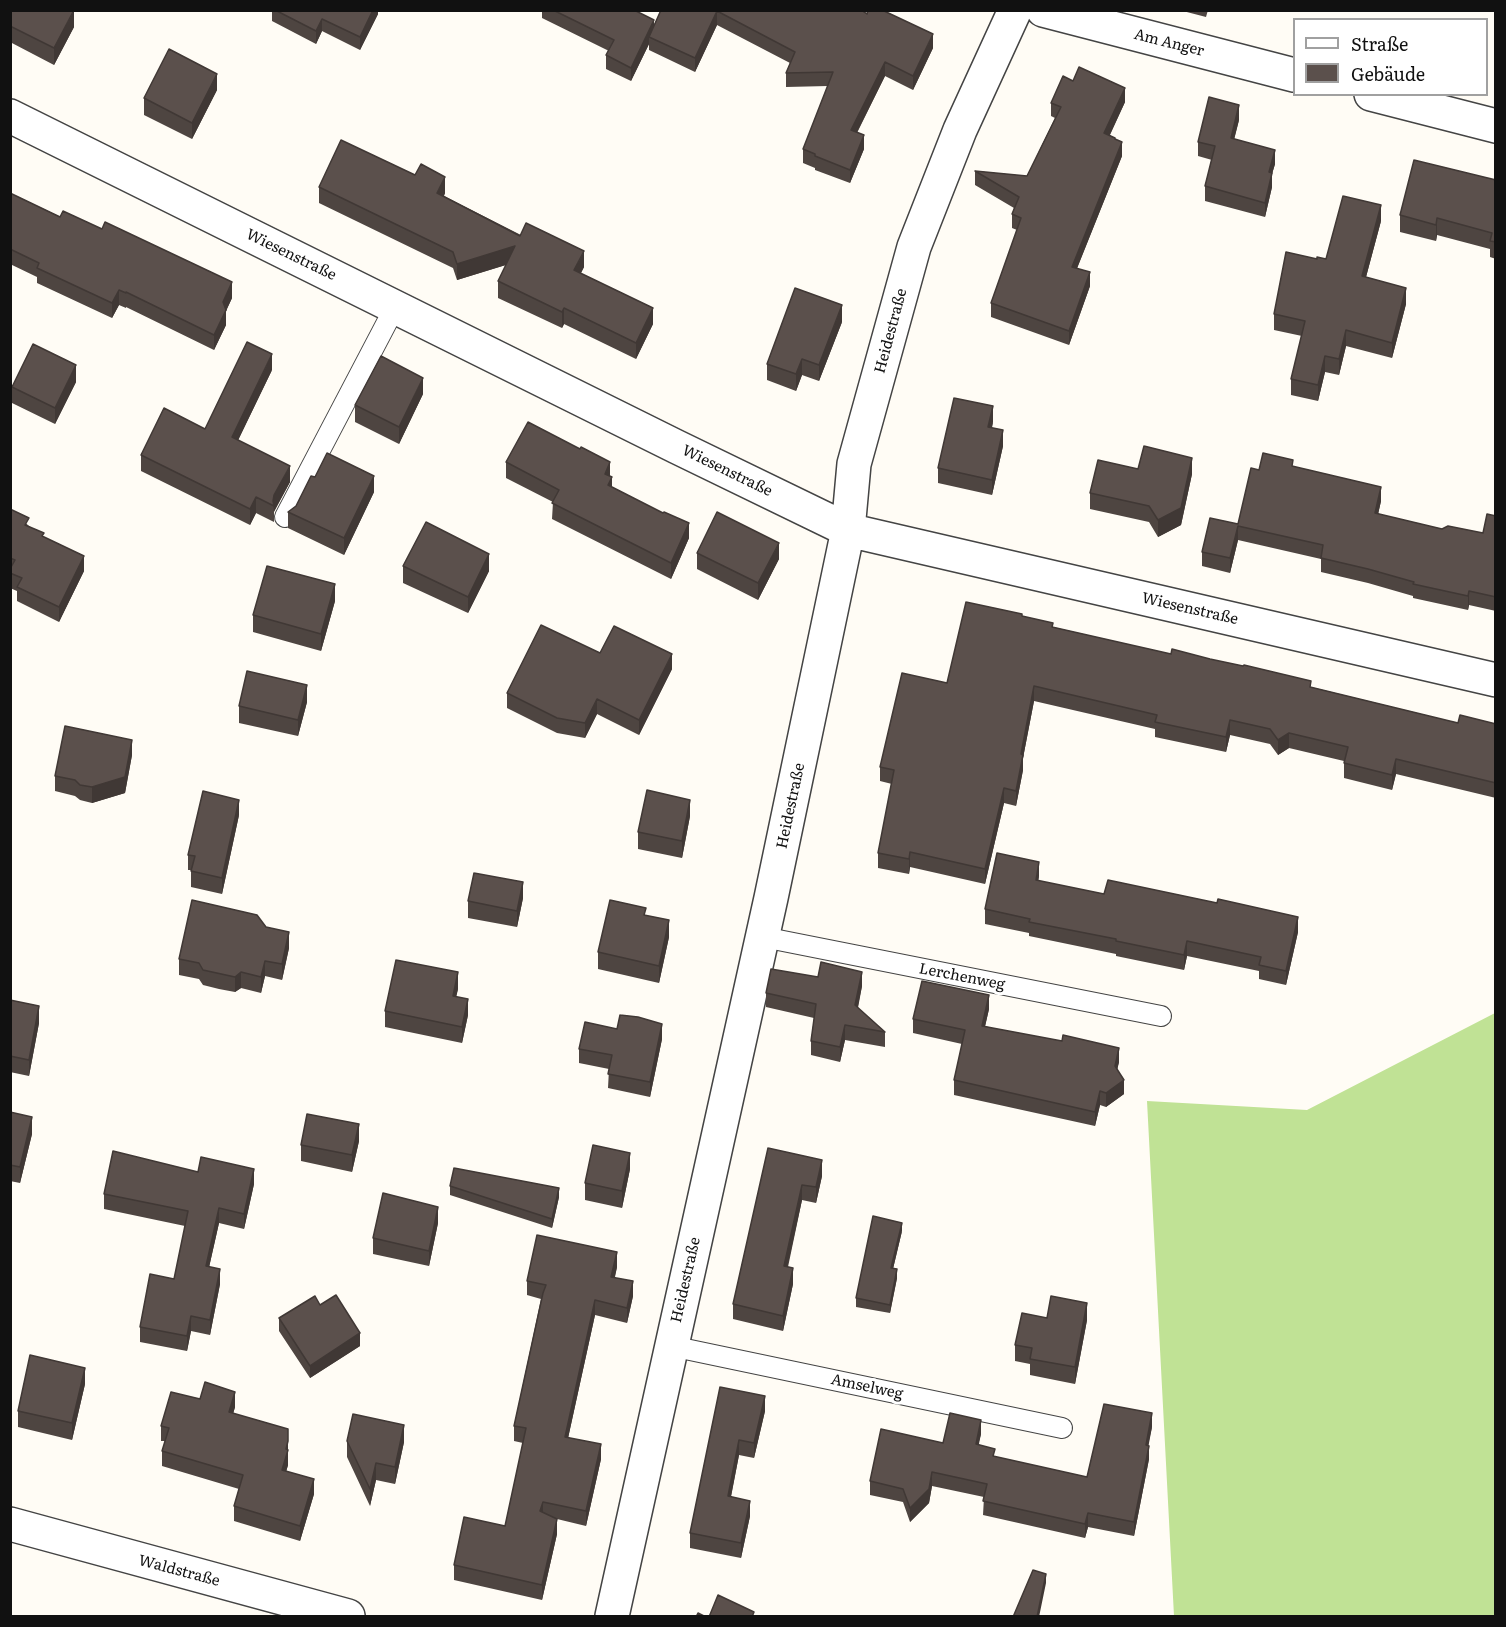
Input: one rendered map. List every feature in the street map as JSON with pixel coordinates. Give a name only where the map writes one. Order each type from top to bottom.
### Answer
[{"type":"street","name":"Heidestraße","points":[[612,1617],[763,937],[848,530],[854,464],[914,247],[960,130],[1015,10]]},
{"type":"street","name":"Am Anger","points":[[1043,10],[1293,75]]},
{"type":"street","points":[[1379,96],[1496,126]]},
{"type":"street","name":"Wiesenstraße","points":[[10,116],[848,530],[1496,680]]},
{"type":"street","name":"Waldstraße","points":[[10,1524],[348,1617]]},
{"type":"lane","points":[[285,517],[395,307]]},
{"type":"lane","name":"Lerchenweg","points":[[763,937],[1161,1016]]},
{"type":"lane","name":"Amselweg","points":[[671,1346],[1062,1428]]},
{"type":"green space","points":[[1495,1013],[1495,1616],[1174,1616],[1147,1101],[1307,1110]]},
{"type":"building","points":[[10,10],[74,10],[54,48],[10,26]]},
{"type":"building","points":[[275,10],[373,10],[360,37],[322,19],[316,31]]},
{"type":"building","points":[[553,10],[634,10],[654,20],[631,68],[606,55],[614,40]]},
{"type":"building","points":[[661,10],[861,10],[867,14],[868,10],[882,10],[933,34],[913,76],[885,62],[851,130],[864,135],[850,170],[803,149],[833,72],[786,73],[795,52],[717,11],[695,58],[649,37]]},
{"type":"building","points":[[169,49],[217,74],[192,123],[144,98]]},
{"type":"building","points":[[1079,67],[1125,88],[1104,133],[1122,142],[1072,267],[1090,272],[1069,331],[991,303],[1021,218],[1012,214],[1019,197],[975,171],[1027,176],[1061,107],[1051,103],[1063,76],[1073,81]]},
{"type":"building","points":[[1209,97],[1239,105],[1231,138],[1275,150],[1269,172],[1272,173],[1265,203],[1205,186],[1215,146],[1198,142]]},
{"type":"building","points":[[341,140],[415,175],[421,164],[445,177],[437,193],[520,236],[526,223],[584,251],[574,270],[653,308],[636,343],[564,308],[562,312],[498,281],[515,246],[457,264],[453,252],[319,187]]},
{"type":"building","points":[[1414,160],[1496,180],[1496,242],[1490,241],[1492,233],[1437,218],[1436,225],[1400,215]]},
{"type":"building","points":[[10,193],[60,217],[63,211],[102,229],[105,222],[232,282],[223,302],[226,310],[214,335],[126,292],[119,290],[112,303],[37,268],[39,263],[10,249]]},
{"type":"building","points":[[1343,196],[1381,205],[1362,276],[1406,288],[1392,343],[1346,330],[1339,359],[1325,356],[1318,385],[1291,379],[1305,321],[1274,314],[1286,252],[1326,259]]},
{"type":"building","points":[[795,288],[842,305],[819,365],[802,359],[796,374],[767,364]]},
{"type":"building","points":[[247,342],[272,354],[232,437],[290,466],[274,495],[274,506],[256,497],[250,509],[141,455],[164,408],[205,429]]},
{"type":"building","points":[[33,344],[76,365],[55,408],[12,387]]},
{"type":"building","points":[[381,356],[423,378],[399,427],[355,405]]},
{"type":"building","points":[[954,398],[993,406],[988,427],[1003,430],[992,480],[938,468]]},
{"type":"building","points":[[528,422],[610,462],[605,474],[612,477],[608,485],[663,513],[689,523],[671,563],[552,503],[559,490],[506,462]]},
{"type":"building","points":[[1144,446],[1192,458],[1181,508],[1158,520],[1149,506],[1090,493],[1098,460],[1138,469]]},
{"type":"building","points":[[327,453],[374,476],[344,538],[288,512],[296,506],[311,476],[315,477]]},
{"type":"building","points":[[1263,453],[1293,460],[1292,466],[1381,487],[1375,513],[1442,529],[1448,526],[1483,533],[1487,514],[1496,516],[1496,597],[1469,591],[1468,596],[1413,584],[1414,582],[1321,558],[1323,545],[1238,526],[1230,558],[1202,552],[1210,518],[1238,524],[1251,468],[1259,470]]},
{"type":"building","points":[[10,509],[29,518],[25,525],[44,533],[42,536],[84,556],[59,607],[17,587],[22,578],[10,573],[15,560],[10,558]]},
{"type":"building","points":[[717,512],[779,543],[758,583],[697,553]]},
{"type":"building","points":[[426,522],[489,554],[468,597],[403,566]]},
{"type":"building","points":[[267,566],[335,584],[321,634],[253,615]]},
{"type":"building","points":[[966,602],[1053,623],[1052,627],[1171,654],[1172,649],[1311,681],[1310,687],[1458,723],[1460,715],[1496,724],[1496,783],[1396,759],[1392,775],[1344,763],[1348,747],[1289,733],[1278,740],[1270,729],[1230,720],[1226,737],[1155,722],[1157,715],[1034,686],[1016,791],[1004,788],[985,869],[910,852],[909,859],[878,853],[894,770],[880,767],[902,673],[947,683]]},
{"type":"building","points":[[541,625],[600,653],[614,626],[672,654],[639,720],[597,699],[585,723],[557,718],[507,693]]},
{"type":"building","points":[[247,671],[307,685],[298,720],[239,706]]},
{"type":"building","points":[[65,726],[132,740],[125,777],[92,787],[80,785],[75,780],[55,776]]},
{"type":"building","points":[[647,790],[690,800],[682,841],[638,832]]},
{"type":"building","points":[[203,791],[239,800],[222,878],[191,871],[195,856],[188,855]]},
{"type":"building","points":[[997,853],[1039,862],[1036,880],[1104,894],[1108,880],[1217,903],[1218,899],[1298,917],[1286,971],[1259,965],[1261,957],[1187,941],[1184,955],[1029,922],[1030,919],[985,909]]},
{"type":"building","points":[[474,873],[523,882],[517,911],[468,901]]},
{"type":"building","points":[[192,900],[257,915],[266,927],[289,932],[282,964],[265,961],[261,977],[241,972],[235,977],[203,970],[199,963],[179,959]]},
{"type":"building","points":[[610,900],[646,908],[644,915],[669,920],[659,966],[598,952]]},
{"type":"building","points":[[396,960],[458,972],[453,996],[468,999],[462,1027],[385,1011]]},
{"type":"building","points":[[821,962],[862,972],[855,1005],[885,1032],[845,1025],[840,1047],[811,1041],[816,1004],[766,993],[771,969],[818,977]]},
{"type":"building","points":[[922,981],[989,995],[982,1026],[1062,1041],[1063,1035],[1119,1048],[1115,1066],[1124,1080],[1106,1093],[1100,1091],[1095,1112],[954,1080],[965,1030],[913,1019]]},
{"type":"building","points":[[10,1000],[39,1006],[29,1060],[10,1056]]},
{"type":"building","points":[[620,1015],[638,1017],[662,1024],[650,1082],[608,1074],[612,1055],[579,1049],[585,1022],[617,1029]]},
{"type":"building","points":[[10,1112],[32,1117],[20,1167],[10,1165]]},
{"type":"building","points":[[307,1114],[359,1124],[352,1155],[301,1145]]},
{"type":"building","points":[[593,1145],[630,1153],[622,1191],[585,1183]]},
{"type":"building","points":[[768,1148],[822,1160],[816,1187],[802,1185],[784,1266],[793,1268],[783,1316],[733,1304]]},
{"type":"building","points":[[113,1151],[198,1172],[201,1157],[254,1169],[244,1214],[219,1208],[206,1266],[220,1269],[210,1320],[191,1316],[187,1336],[140,1327],[150,1274],[174,1279],[188,1211],[104,1194]]},
{"type":"building","points":[[454,1168],[559,1188],[552,1219],[450,1186]]},
{"type":"building","points":[[383,1193],[438,1207],[429,1251],[373,1238]]},
{"type":"building","points":[[873,1216],[902,1223],[891,1268],[897,1269],[890,1305],[856,1298]]},
{"type":"building","points":[[537,1235],[617,1252],[611,1277],[633,1281],[627,1308],[595,1300],[565,1437],[601,1444],[586,1511],[543,1502],[540,1511],[557,1519],[542,1585],[454,1565],[464,1517],[505,1526],[526,1428],[514,1426],[546,1285],[527,1281]]},
{"type":"building","points":[[336,1295],[360,1333],[310,1366],[279,1318],[315,1296],[320,1305]]},
{"type":"building","points":[[1051,1296],[1087,1303],[1075,1367],[1030,1359],[1032,1348],[1015,1345],[1022,1313],[1047,1318]]},
{"type":"building","points":[[30,1355],[85,1368],[72,1423],[18,1411]]},
{"type":"building","points":[[205,1382],[235,1392],[229,1412],[288,1429],[286,1449],[288,1450],[282,1470],[314,1479],[300,1526],[234,1506],[243,1475],[162,1451],[169,1428],[161,1426],[171,1392],[200,1399]]},
{"type":"building","points":[[720,1387],[765,1396],[754,1443],[739,1440],[728,1496],[750,1501],[741,1543],[690,1533]]},
{"type":"building","points":[[1104,1404],[1152,1413],[1146,1445],[1149,1446],[1134,1522],[1088,1513],[1085,1524],[983,1501],[987,1484],[932,1472],[929,1489],[910,1508],[903,1489],[870,1481],[881,1429],[943,1443],[950,1413],[981,1420],[976,1444],[995,1449],[993,1456],[1087,1477]]},
{"type":"building","points":[[353,1414],[404,1425],[395,1467],[376,1463],[370,1489],[347,1441]]},
{"type":"building","points":[[1033,1570],[1046,1574],[1037,1617],[1013,1617]]},
{"type":"building","points":[[718,1595],[754,1612],[752,1617],[709,1617]]}]
